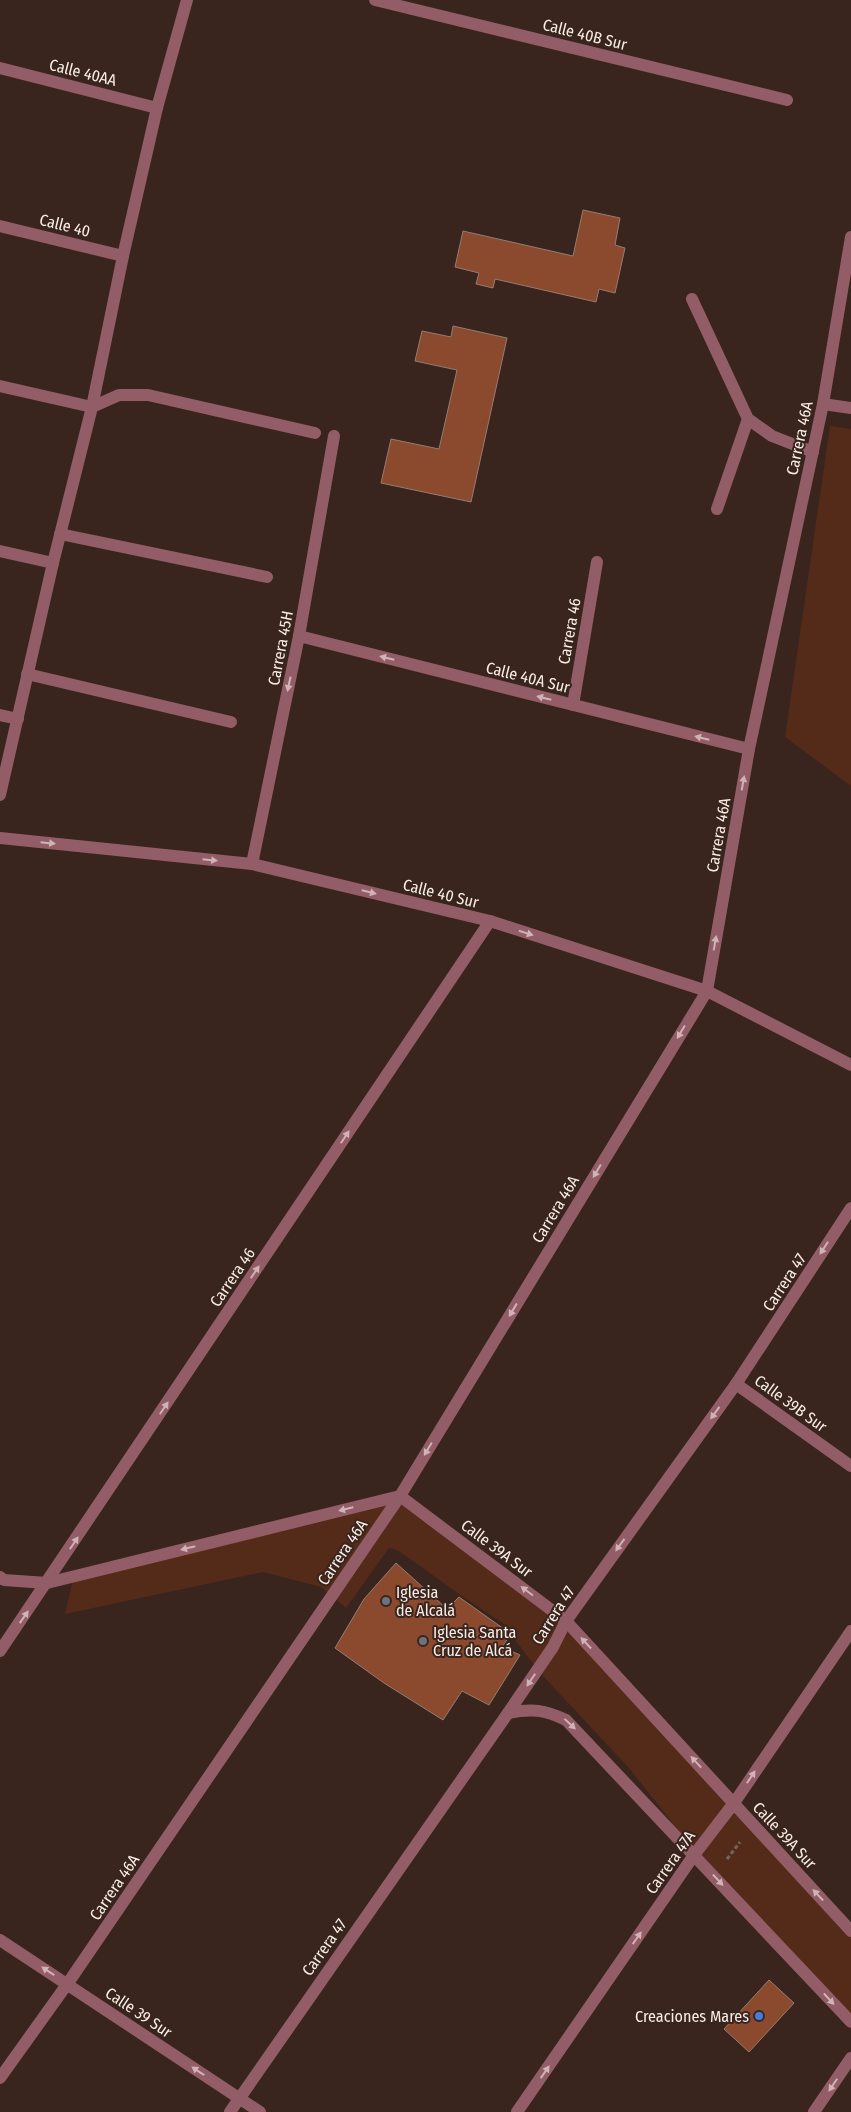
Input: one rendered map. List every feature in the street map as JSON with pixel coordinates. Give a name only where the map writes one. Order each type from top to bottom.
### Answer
[{"type":"street","points":[[0,795],[53,563],[92,407],[123,256],[158,108],[187,0]]},
{"type":"street","name":"Calle 40B Sur","points":[[375,0],[787,100]]},
{"type":"street","name":"Calle 40AA","points":[[0,68],[158,108]]},
{"type":"street","name":"Calle 40","points":[[0,226],[123,256]]},
{"type":"street","name":"Carrera 46A","points":[[0,2078],[68,1983],[400,1496],[707,991],[749,749],[823,404],[851,237]]},
{"type":"street","points":[[692,299],[748,419],[772,436],[812,452]]},
{"type":"street","points":[[0,386],[92,407],[119,395],[148,396],[316,433]]},
{"type":"street","points":[[823,404],[851,408]]},
{"type":"street","points":[[717,510],[748,419]]},
{"type":"street","name":"Carrera 45H","points":[[252,864],[299,636],[334,436]]},
{"type":"street","points":[[60,534],[267,577]]},
{"type":"street","points":[[0,551],[53,563]]},
{"type":"street","name":"Carrera 46","points":[[573,705],[598,562]]},
{"type":"street","name":"Calle 40A Sur","points":[[299,636],[749,749]]},
{"type":"street","points":[[27,674],[231,722]]},
{"type":"street","points":[[0,715],[18,719]]},
{"type":"street","name":"Calle 40 Sur","points":[[0,838],[252,864],[490,921],[707,991],[851,1065]]},
{"type":"street","name":"Carrera 46","points":[[0,1651],[490,921]]},
{"type":"street","name":"Carrera 47","points":[[230,2112],[508,1713],[553,1647],[566,1621],[736,1384],[851,1208]]},
{"type":"street","name":"Calle 39B Sur","points":[[736,1384],[851,1466]]},
{"type":"street","points":[[0,1577],[4,1580],[47,1583],[400,1496]]},
{"type":"street","name":"Calle 39A Sur","points":[[400,1496],[566,1621],[851,1931]]},
{"type":"street","name":"Carrera 47A","points":[[517,2112],[694,1855],[734,1803],[851,1631]]},
{"type":"street","points":[[508,1713],[524,1710],[547,1711],[566,1720],[851,2022]]},
{"type":"street","name":"Calle 39 Sur","points":[[0,1940],[68,1983],[260,2112]]},
{"type":"street","points":[[814,2112],[851,2058]]},
{"type":"shaded area","points":[[830,426],[851,429],[851,786],[785,737]]},
{"type":"shaded area","points":[[399,1500],[538,1599],[851,1931],[851,2019],[715,1877],[629,1768],[543,1676],[515,1640],[516,1632],[399,1551],[389,1548],[346,1608],[321,1587],[263,1572],[65,1614],[73,1580]]},
{"type":"building","points":[[583,210],[620,218],[615,245],[625,248],[615,293],[599,289],[596,302],[495,279],[493,288],[476,284],[479,273],[455,267],[463,231],[573,256]]},
{"type":"building","points":[[453,326],[507,338],[471,502],[381,483],[391,439],[439,449],[457,370],[415,361],[422,331],[451,337]]},
{"type":"building","name":"Iglesia Santa Cruz de Alcá","points":[[396,1563],[447,1609],[459,1597],[511,1634],[502,1647],[520,1655],[489,1705],[462,1691],[443,1720],[384,1683],[335,1648],[364,1599]]},
{"type":"building","name":"Creaciones Mares","points":[[769,1980],[794,2003],[749,2052],[724,2029]]},
{"type":"place","name":"Iglesia de Alcalá","points":[[386,1601]]},
{"type":"place","name":"Iglesia Santa Cruz de Alcá","points":[[423,1641]]},
{"type":"place","name":"Creaciones Mares","points":[[759,2016]]}]
